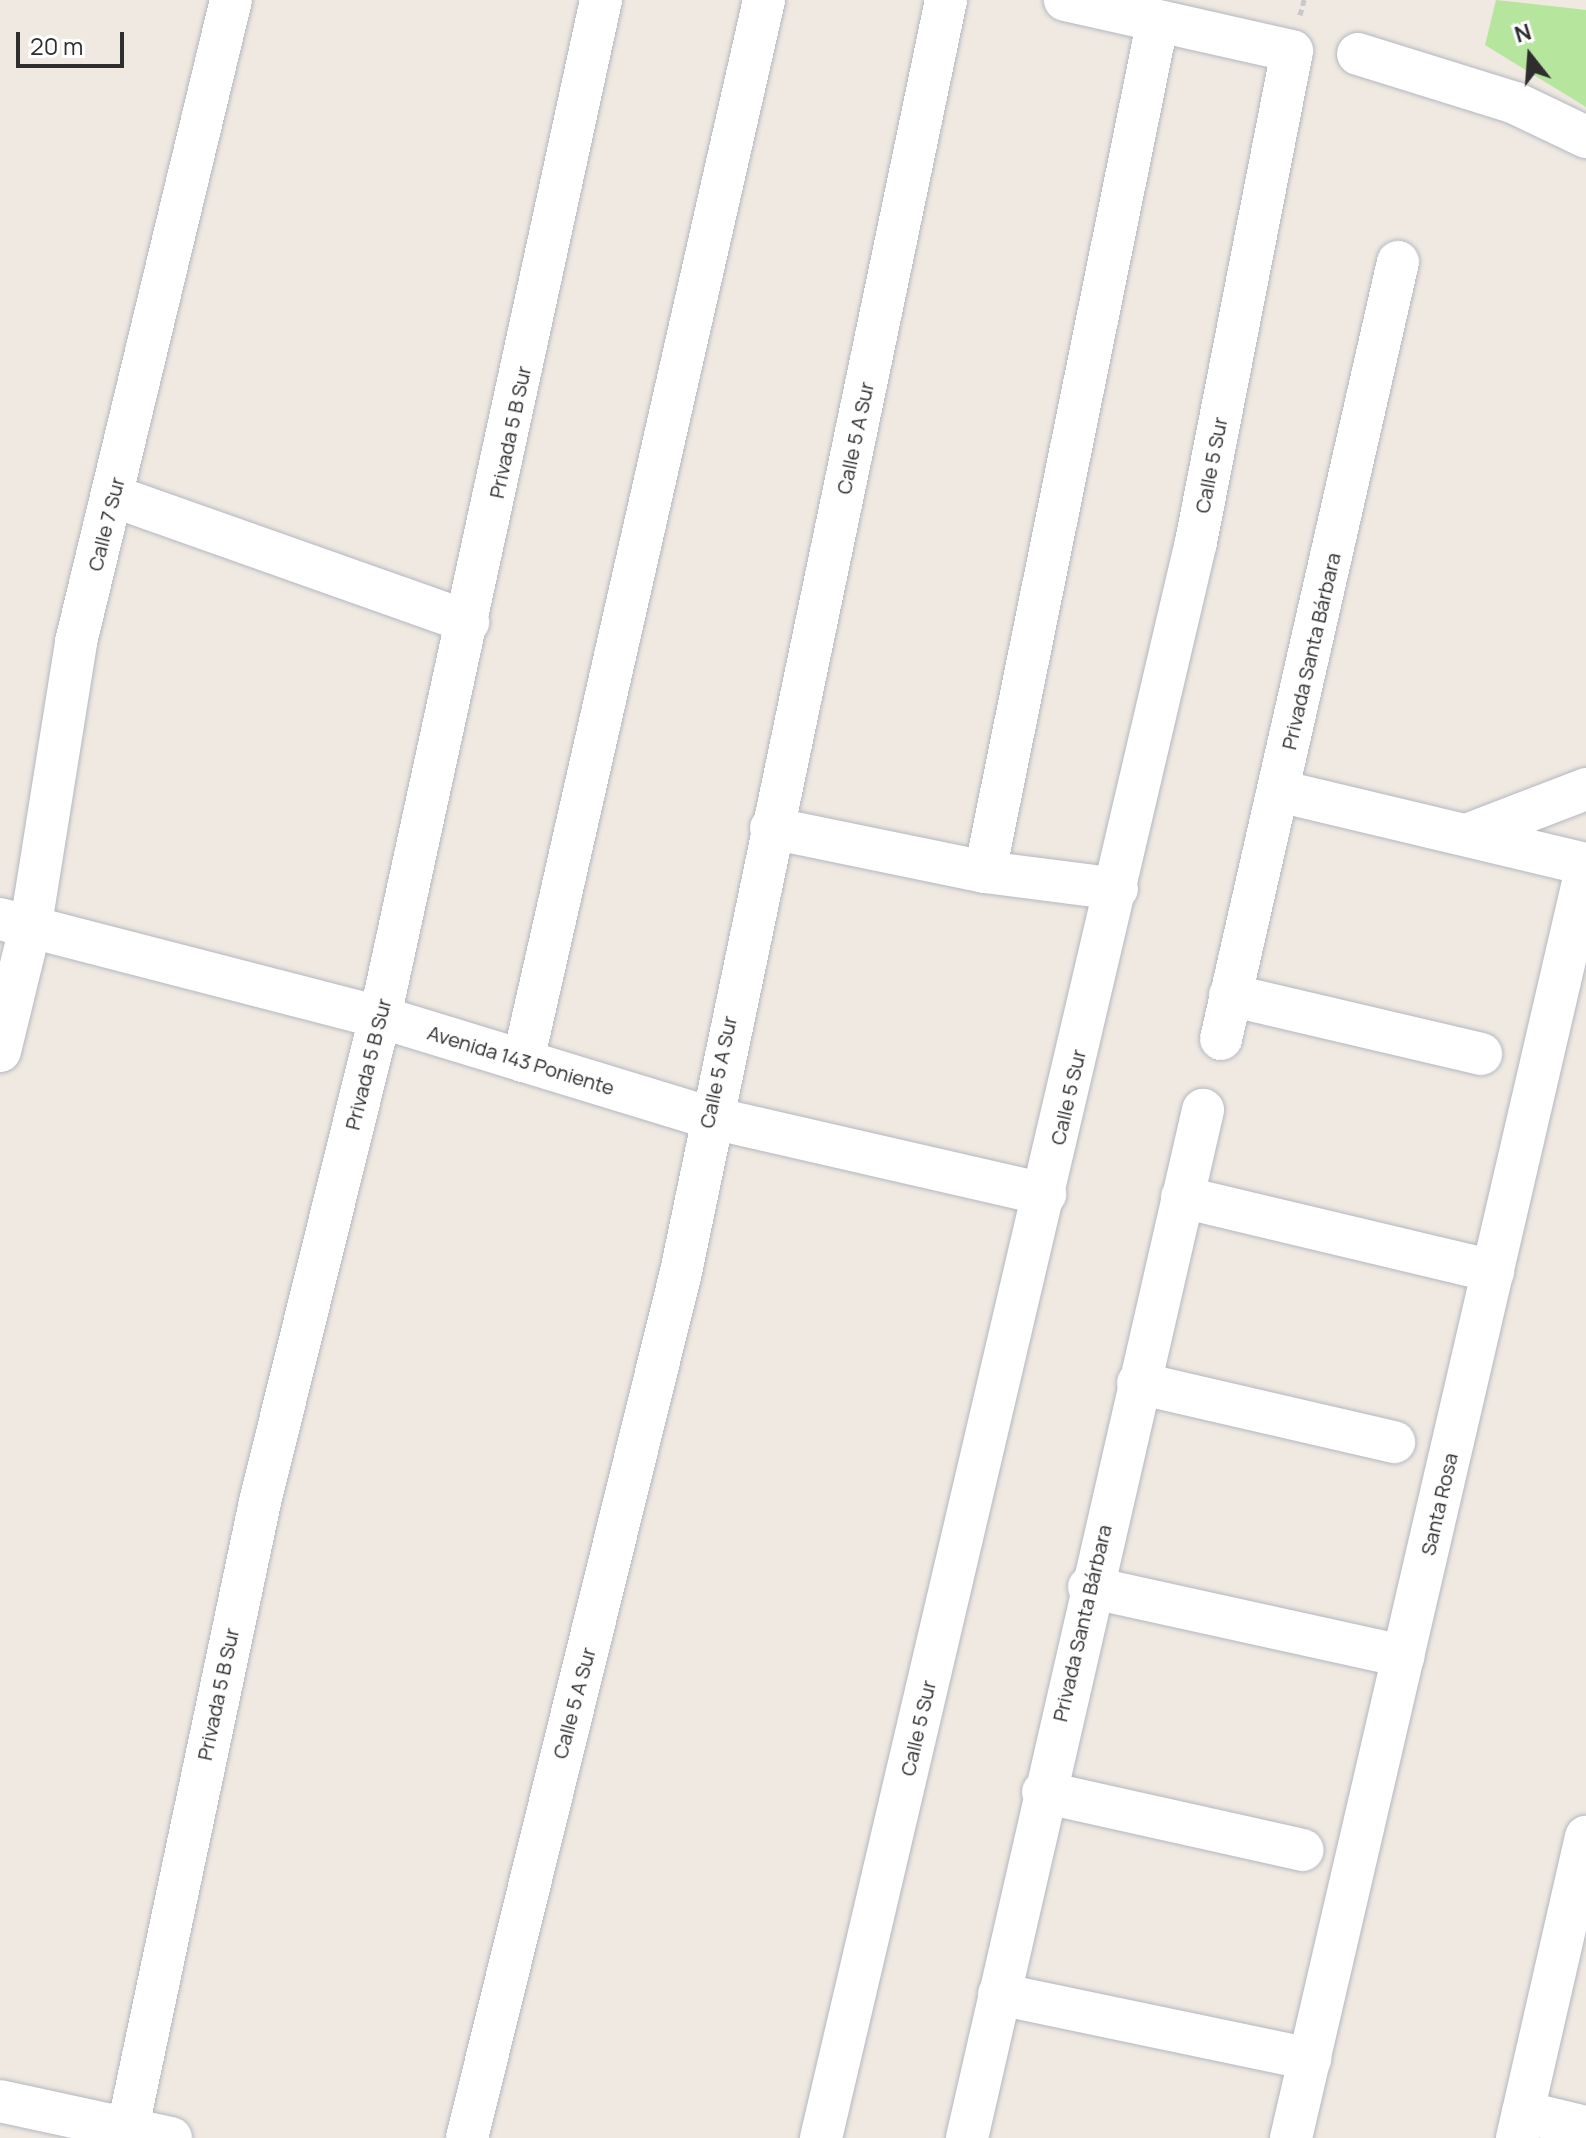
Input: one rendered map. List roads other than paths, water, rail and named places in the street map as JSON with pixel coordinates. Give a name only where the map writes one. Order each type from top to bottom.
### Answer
[{"type":"street","name":"Calle 7 Sur","points":[[0,1051],[15,921],[76,642],[231,0]]},
{"type":"street","name":"Privada 5 B Sur","points":[[128,2127],[260,1502],[380,1017],[601,0]]},
{"type":"street","points":[[523,1061],[764,0]]},
{"type":"street","name":"Calle 5 A Sur","points":[[467,2138],[632,1485],[946,0]]},
{"type":"street","points":[[985,872],[1157,24],[1065,0]]},
{"type":"street","name":"Calle 5 Sur","points":[[821,2138],[1117,889],[1196,542],[1292,51],[1157,24]]},
{"type":"street","points":[[1358,54],[1515,103],[1586,137]]},
{"type":"street","name":"Privada Santa Bárbara","points":[[1221,1039],[1398,262]]},
{"type":"street","points":[[113,496],[468,622]]},
{"type":"street","points":[[1474,832],[1586,789]]},
{"type":"street","points":[[1279,791],[1474,832],[1586,866]]},
{"type":"street","points":[[771,828],[985,872],[1117,889]]},
{"type":"street","name":"Santa Rosa","points":[[1291,2138],[1586,866]]},
{"type":"street","name":"Avenida 143 Poniente","points":[[15,921],[380,1017],[708,1117],[1045,1194]]},
{"type":"street","points":[[1230,995],[1481,1054]]},
{"type":"street","name":"Privada Santa Bárbara","points":[[967,2138],[1089,1587],[1203,1110]]},
{"type":"street","points":[[1182,1197],[1493,1271]]},
{"type":"street","points":[[1138,1383],[1394,1442]]},
{"type":"street","points":[[1089,1587],[1404,1656]]},
{"type":"street","points":[[1043,1792],[1303,1850]]},
{"type":"street","points":[[1586,1837],[1577,1919],[1520,2125],[1586,2127]]},
{"type":"street","points":[[999,1994],[1310,2059]]},
{"type":"street","points":[[0,2101],[171,2138]]}]
